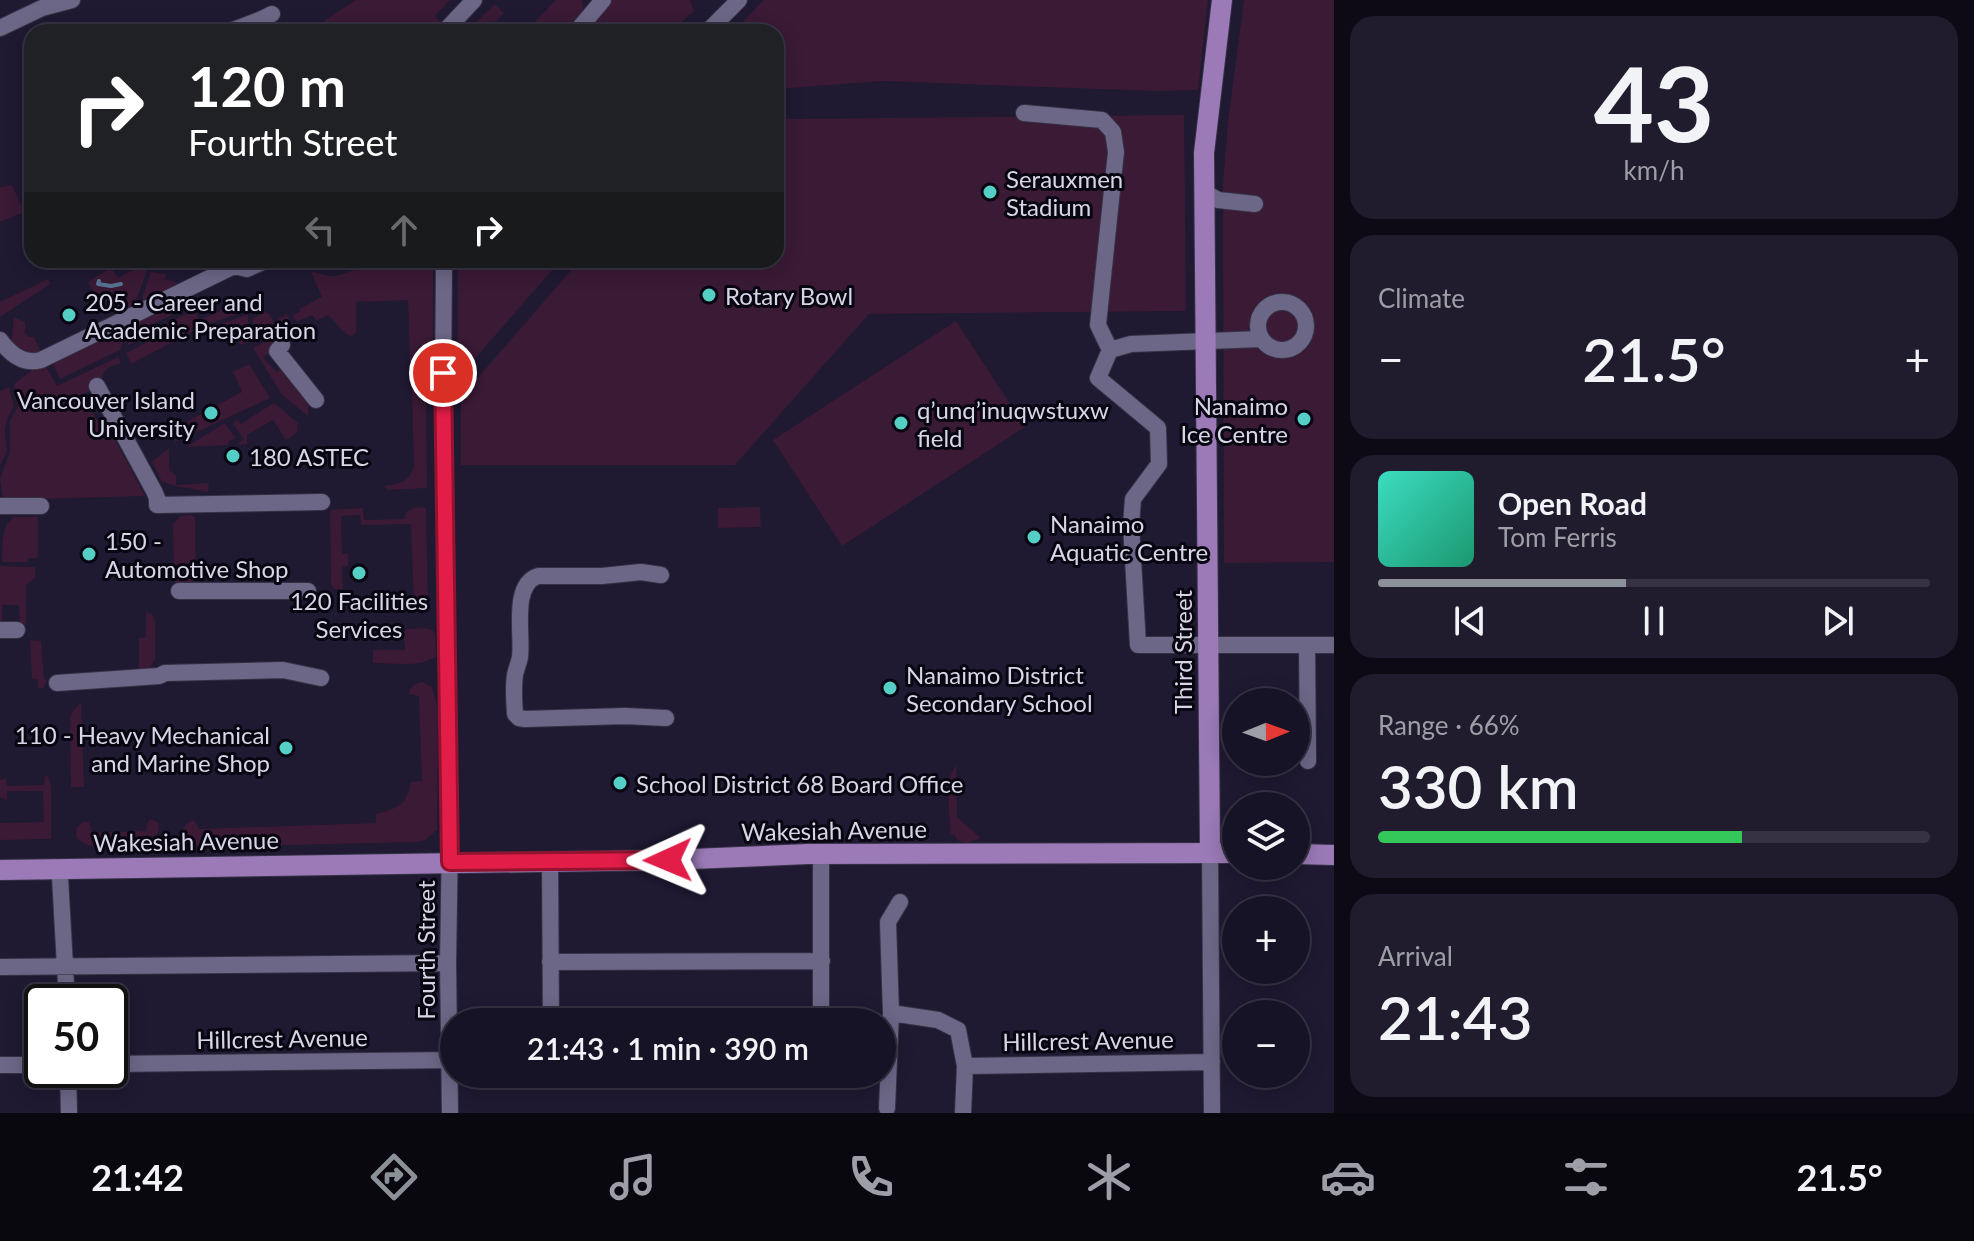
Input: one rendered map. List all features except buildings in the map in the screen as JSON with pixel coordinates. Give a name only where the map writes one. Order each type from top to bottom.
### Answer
[{"type":"main road","name":"Third Street","points":[[1210,852],[1204,153],[1222,0]]},
{"type":"main road","name":"Wakesiah Avenue","points":[[0,870],[550,862],[821,854],[1222,852]]},
{"type":"main road","points":[[1310,854],[1334,855]]},
{"type":"street","points":[[0,28],[42,8],[72,0]]},
{"type":"street","points":[[452,24],[474,0]]},
{"type":"street","points":[[583,24],[603,0]]},
{"type":"street","points":[[715,24],[739,0]]},
{"type":"street","points":[[249,24],[272,14]]},
{"type":"street","points":[[1024,113],[1102,120],[1113,132],[1116,152],[1098,325],[1110,350],[1098,378],[1158,428],[1159,464],[1133,499],[1131,525],[1138,645],[1334,645]]},
{"type":"street","points":[[1204,192],[1218,200],[1255,204]]},
{"type":"street","points":[[0,340],[19,359],[41,360],[230,268]]},
{"type":"street","name":"Fourth Street","points":[[444,268],[449,1008]]},
{"type":"street","points":[[1110,350],[1131,344],[1261,339]]},
{"type":"street","points":[[282,345],[277,351],[316,400]]},
{"type":"street","points":[[97,386],[154,491],[157,505],[322,502]]},
{"type":"street","points":[[0,506],[41,506]]},
{"type":"street","points":[[661,575],[641,572],[602,576],[538,576],[530,579],[524,586],[520,609],[520,659],[514,680],[514,702],[515,714],[525,719],[666,718]]},
{"type":"street","points":[[179,591],[308,591]]},
{"type":"street","points":[[1307,645],[1307,688]]},
{"type":"street","points":[[57,683],[159,676],[165,673],[283,670],[321,678]]},
{"type":"street","name":"Third Street","points":[[1210,852],[1212,1113]]},
{"type":"street","points":[[821,854],[821,1008]]},
{"type":"street","points":[[550,862],[551,1008]]},
{"type":"street","points":[[63,870],[60,877],[66,984]]},
{"type":"street","points":[[891,1008],[888,922],[900,902]]},
{"type":"street","points":[[550,962],[822,961]]},
{"type":"street","points":[[0,967],[448,963]]},
{"type":"street","points":[[896,1014],[938,1020],[958,1030],[965,1066],[963,1113]]},
{"type":"street","name":"Hillcrest Avenue","points":[[128,1064],[440,1060]]},
{"type":"street","name":"Hillcrest Avenue","points":[[965,1066],[1212,1062]]},
{"type":"street","points":[[0,1065],[24,1065]]},
{"type":"street","points":[[68,1088],[69,1113]]},
{"type":"street","name":"Fourth Street","points":[[450,1088],[450,1113]]},
{"type":"street","points":[[887,1108],[888,1088]]},
{"type":"shaded area","points":[[356,0],[450,0],[435,16],[440,22],[438,24],[319,24]]},
{"type":"shaded area","points":[[556,0],[582,0],[584,12],[577,24],[533,24]]},
{"type":"shaded area","points":[[610,0],[690,0],[694,11],[679,24],[588,24]]},
{"type":"shaded area","points":[[764,0],[1208,0],[1198,90],[883,81],[784,88],[784,24],[741,24]]},
{"type":"shaded area","points":[[1244,0],[1334,0],[1334,562],[1224,563],[1223,184]]},
{"type":"shaded area","points":[[495,4],[504,13],[493,24],[474,24]]},
{"type":"shaded area","points":[[1184,115],[1186,311],[869,314],[735,465],[461,465],[461,397],[573,268],[784,268],[784,119]]},
{"type":"shaded area","points":[[12,185],[24,212],[0,222],[0,187]]},
{"type":"shaded area","points":[[111,268],[118,278],[136,268],[148,268],[133,309],[129,312],[127,307],[119,312],[120,315],[95,328],[94,324],[118,312],[112,300],[106,302],[102,293],[96,297],[88,282]]},
{"type":"shaded area","points":[[433,268],[433,354],[429,364],[416,366],[410,361],[408,300],[356,302],[356,333],[352,336],[346,334],[328,315],[317,320],[312,315],[296,322],[293,315],[300,312],[299,309],[322,297],[311,272],[328,276],[355,269]]},
{"type":"shaded area","points":[[458,268],[554,268],[472,362],[466,373],[457,369]]},
{"type":"shaded area","points":[[151,272],[166,274],[164,279],[175,282],[178,287],[144,304],[141,302]]},
{"type":"shaded area","points":[[48,279],[50,284],[0,317],[0,302]]},
{"type":"shaded area","points":[[188,296],[192,305],[151,325],[147,336],[127,346],[135,321]]},
{"type":"shaded area","points":[[242,301],[246,311],[203,326],[131,364],[126,353],[151,340],[155,329],[195,310],[199,320]]},
{"type":"shaded area","points":[[266,312],[275,325],[287,314],[292,324],[253,342],[253,318]]},
{"type":"shaded area","points":[[248,314],[249,342],[241,345],[222,324]]},
{"type":"shaded area","points":[[14,317],[25,322],[25,333],[34,337],[42,354],[33,356],[11,346]]},
{"type":"shaded area","name":"q’unq’inuqwstuxw field","points":[[956,321],[1025,427],[842,546],[773,440]]},
{"type":"shaded area","points":[[128,325],[120,350],[60,379],[52,362]]},
{"type":"shaded area","points":[[293,328],[263,358],[277,372],[281,368],[308,397],[308,416],[282,395],[253,348]]},
{"type":"shaded area","points":[[118,357],[121,363],[106,370],[99,383],[83,394],[105,435],[111,432],[145,496],[3,500],[0,478],[10,452],[10,421],[18,406],[14,384],[36,367],[45,365],[57,386]]},
{"type":"shaded area","points":[[249,364],[270,398],[175,442],[175,428],[242,392],[233,372]]},
{"type":"shaded area","points":[[415,382],[429,384],[426,395],[427,488],[388,490],[384,486],[406,480],[414,467],[412,385]]},
{"type":"shaded area","points":[[9,387],[14,406],[7,419],[7,451],[0,465],[0,391]]},
{"type":"shaded area","points":[[272,404],[298,423],[297,433],[286,440],[273,420],[247,435],[247,444],[237,445],[243,439],[233,423],[237,420],[241,424]]},
{"type":"shaded area","points":[[225,423],[235,438],[228,445],[186,447]]},
{"type":"shaded area","points":[[169,448],[169,468],[176,475],[176,485],[209,483],[208,492],[162,482],[152,462]]},
{"type":"shaded area","points":[[415,507],[426,508],[428,611],[407,612],[405,609],[414,608],[411,524],[361,525],[360,515],[341,516],[342,554],[348,554],[348,566],[342,567],[343,589],[334,589],[331,585],[330,510],[363,508],[364,520],[405,519],[406,512]]},
{"type":"shaded area","points":[[760,507],[761,527],[718,528],[718,508]]},
{"type":"shaded area","points":[[180,516],[195,517],[196,586],[177,586],[174,580],[173,524]]},
{"type":"shaded area","points":[[14,517],[38,517],[38,554],[37,558],[29,558],[28,562],[2,562],[4,532]]},
{"type":"shaded area","points":[[0,566],[35,567],[35,578],[26,585],[26,625],[20,625],[19,605],[2,605],[0,622]]},
{"type":"shaded area","points":[[146,612],[155,619],[155,659],[148,671],[139,672],[139,638],[146,637]]},
{"type":"shaded area","points":[[407,629],[433,630],[436,656],[414,663],[373,663],[373,650],[405,650],[404,633]]},
{"type":"shaded area","points":[[30,640],[41,641],[44,679],[47,680],[43,688],[38,688],[38,679],[32,679]]},
{"type":"shaded area","points":[[422,682],[432,687],[438,708],[437,830],[425,840],[200,847],[185,841],[184,828],[194,820],[199,829],[376,823],[376,814],[395,808],[404,801],[411,782],[422,781],[419,696],[409,694],[413,686]]},
{"type":"shaded area","points":[[81,703],[84,787],[71,787],[70,718]]},
{"type":"shaded area","points":[[956,765],[957,817],[980,837],[966,843],[957,840],[950,831],[949,788]]},
{"type":"shaded area","points":[[48,776],[51,786],[51,839],[0,840],[0,823],[44,822],[43,791],[7,791],[7,800],[0,797],[0,780],[6,778],[7,786],[44,785]]},
{"type":"shaded area","points":[[150,819],[159,823],[159,827],[155,839],[148,846],[99,848],[76,837],[77,827],[83,822],[89,822],[92,833],[146,831]]},
{"type":"waterway","points":[[99,281],[98,284],[111,286],[121,284]]},
{"type":"place","name":"Serauxmen Stadium","points":[[990,192]]},
{"type":"place","name":"Rotary Bowl","points":[[709,295]]},
{"type":"place","name":"205 - Career and Academic Preparation","points":[[69,315]]},
{"type":"place","name":"Vancouver Island University","points":[[211,413]]},
{"type":"place","name":"Nanaimo Ice Centre","points":[[1304,419]]},
{"type":"place","name":"q’unq’inuqwstuxw field","points":[[901,423]]},
{"type":"place","name":"180 ASTEC","points":[[233,456]]},
{"type":"place","name":"Nanaimo Aquatic Centre","points":[[1034,537]]},
{"type":"place","name":"150 - Automotive Shop","points":[[89,554]]},
{"type":"place","name":"120 Facilities Services","points":[[359,573]]},
{"type":"place","name":"Nanaimo District Secondary School","points":[[890,688]]},
{"type":"place","name":"110 - Heavy Mechanical and Marine Shop","points":[[286,748]]},
{"type":"place","name":"School District 68 Board Office","points":[[620,783]]},
{"type":"route","points":[[443,373],[450,862],[668,860]]}]
